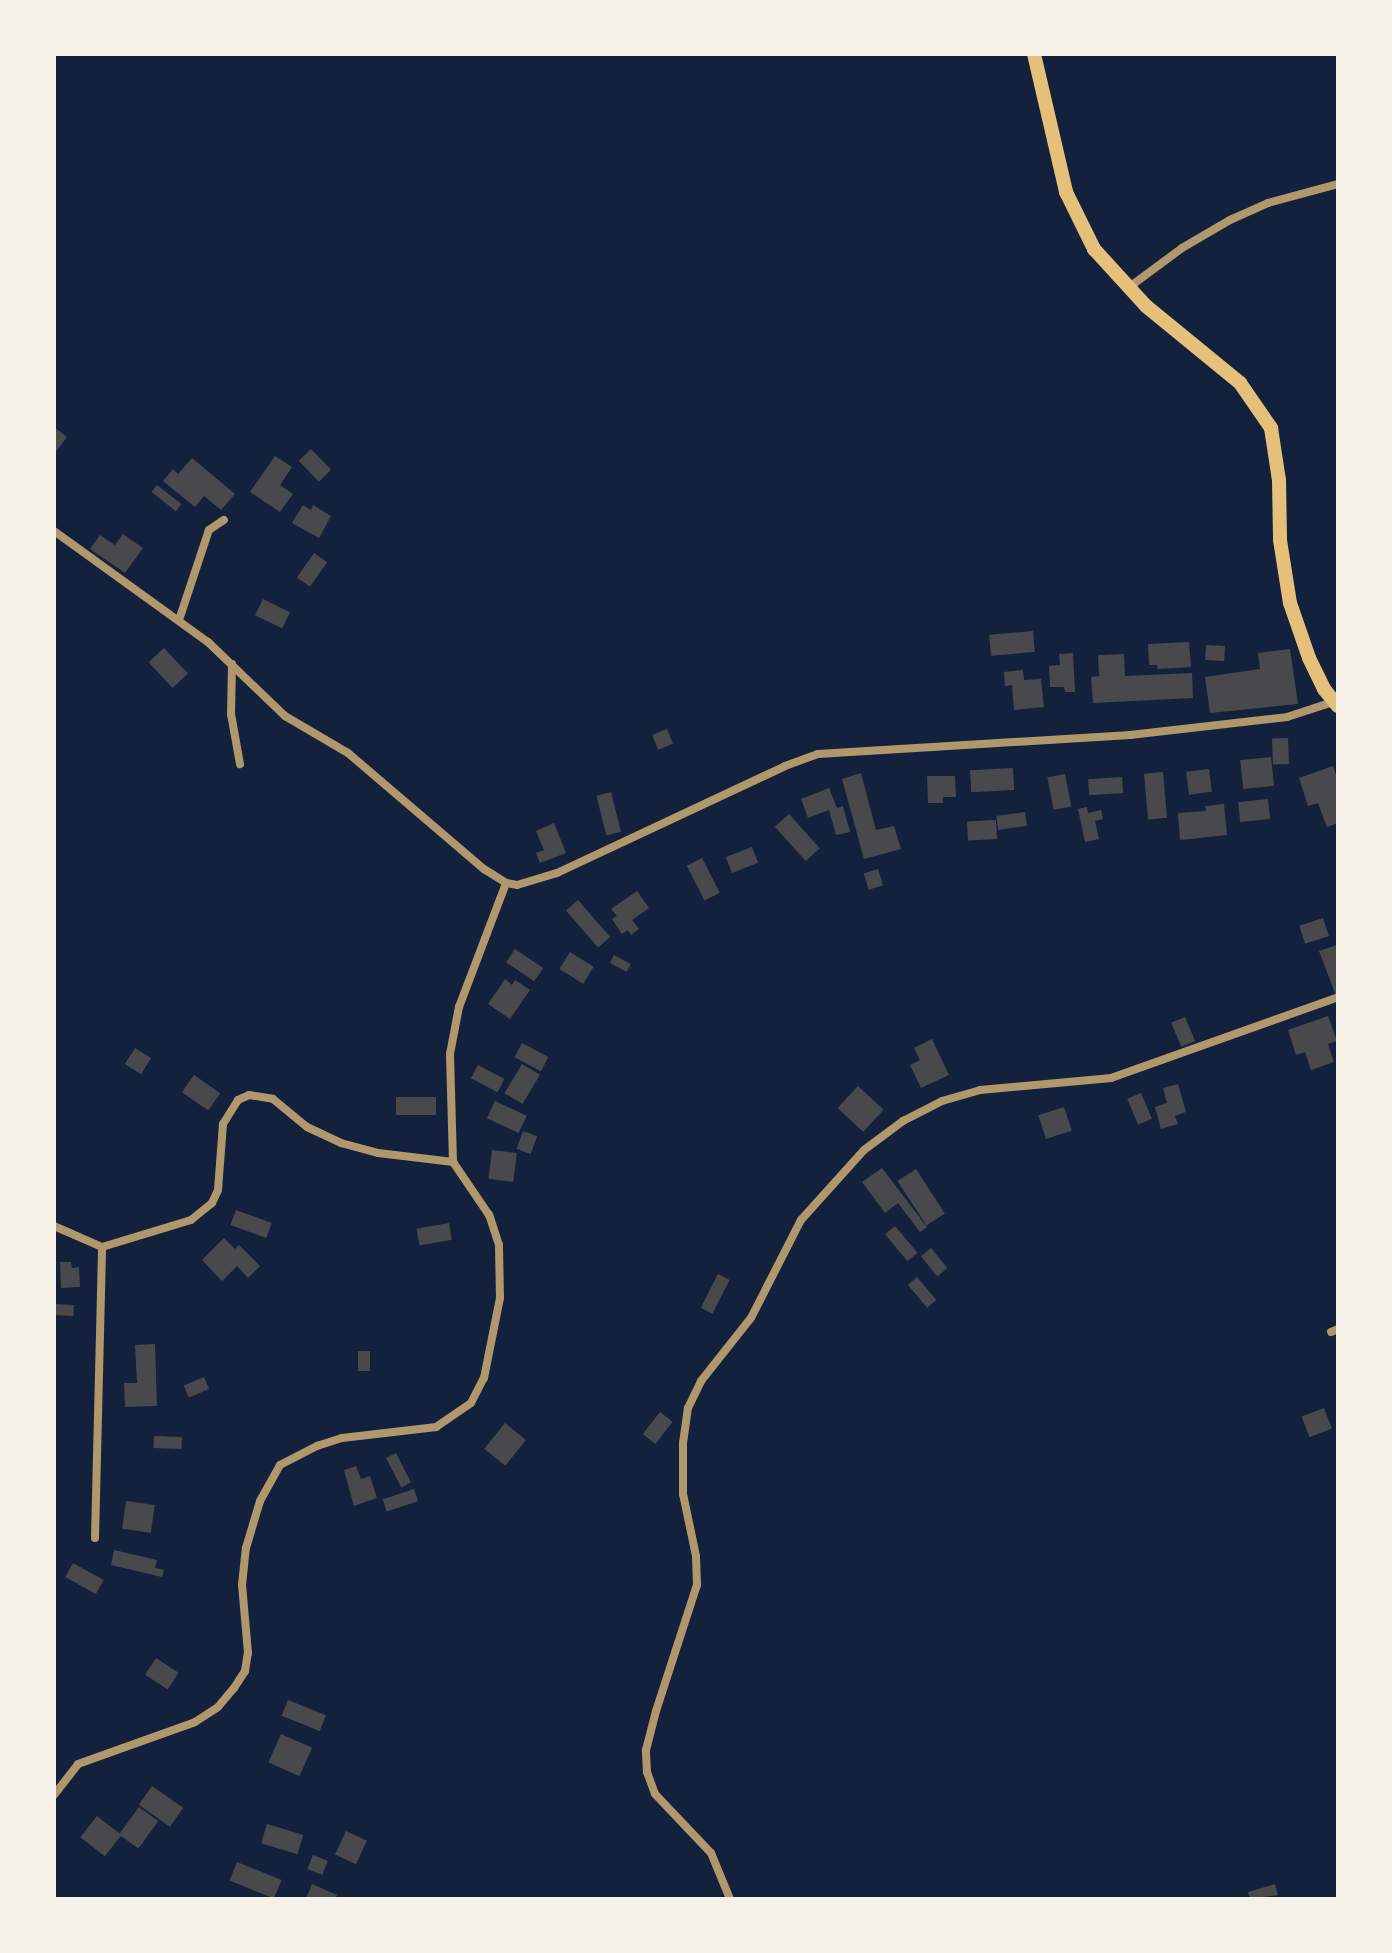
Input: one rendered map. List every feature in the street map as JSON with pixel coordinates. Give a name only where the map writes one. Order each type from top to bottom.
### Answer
[{"type":"main road","points":[[1034,54],[1058,161],[1075,215],[1094,249],[1127,289],[1240,383],[1271,428],[1279,480],[1280,540],[1290,603],[1309,658],[1336,704]]},
{"type":"street","points":[[1127,289],[1182,248],[1230,220],[1268,203],[1338,184]]},
{"type":"street","points":[[179,620],[209,530],[224,520]]},
{"type":"street","points":[[54,531],[179,620],[232,664],[285,716],[348,753],[415,813],[506,883],[527,883],[557,873],[774,771],[818,754],[1130,735],[1287,717],[1336,704]]},
{"type":"street","points":[[232,664],[231,714],[240,764]]},
{"type":"street","points":[[54,1795],[78,1764],[195,1722],[218,1707],[234,1688],[245,1671],[248,1653],[242,1585],[246,1548],[264,1492],[280,1465],[317,1446],[342,1438],[436,1427],[471,1403],[484,1378],[490,1356],[501,1264],[499,1245],[489,1215],[453,1162],[449,1082],[453,1030],[479,949],[506,883]]},
{"type":"street","points":[[730,1899],[711,1853],[655,1794],[647,1772],[646,1750],[697,1585],[696,1556],[683,1494],[683,1443],[688,1408],[701,1381],[751,1318],[801,1220],[864,1150],[903,1121],[942,1101],[980,1090],[1111,1078],[1338,997]]},
{"type":"street","points":[[54,1226],[102,1247],[166,1229],[205,1211],[218,1190],[223,1124],[238,1100],[249,1095],[273,1099],[307,1127],[341,1143],[378,1153],[453,1162]]},
{"type":"street","points":[[95,1538],[102,1247]]},
{"type":"building","points":[[54,427],[67,437],[54,454]]},
{"type":"building","points":[[311,449],[331,470],[319,482],[299,461]]},
{"type":"building","points":[[275,456],[292,467],[280,485],[293,494],[280,512],[250,492]]},
{"type":"building","points":[[192,458],[235,494],[221,510],[204,496],[195,507],[163,481],[173,469],[178,474]]},
{"type":"building","points":[[157,485],[181,504],[176,511],[151,492]]},
{"type":"building","points":[[303,505],[311,510],[313,505],[331,516],[319,538],[292,523]]},
{"type":"building","points":[[123,534],[143,548],[125,573],[90,549],[100,535],[115,545]]},
{"type":"building","points":[[314,553],[327,562],[310,587],[297,578]]},
{"type":"building","points":[[263,599],[290,612],[282,628],[255,615]]},
{"type":"building","points":[[1033,631],[1035,652],[991,656],[989,635]]},
{"type":"building","points":[[1189,642],[1191,667],[1158,669],[1157,665],[1149,665],[1148,644]]},
{"type":"building","points":[[1206,645],[1225,646],[1224,661],[1205,660]]},
{"type":"building","points":[[164,648],[188,674],[173,688],[149,662]]},
{"type":"building","points":[[1290,649],[1298,704],[1210,713],[1205,677],[1260,669],[1258,653]]},
{"type":"building","points":[[1073,653],[1075,692],[1065,692],[1064,687],[1050,687],[1049,666],[1060,665],[1059,654]]},
{"type":"building","points":[[1124,654],[1125,676],[1192,673],[1193,698],[1093,703],[1091,677],[1099,676],[1098,655]]},
{"type":"building","points":[[1023,670],[1024,680],[1041,679],[1044,707],[1014,710],[1012,685],[1005,686],[1004,672]]},
{"type":"building","points":[[667,729],[673,744],[658,750],[652,735]]},
{"type":"building","points":[[1288,738],[1289,764],[1273,765],[1272,739]]},
{"type":"building","points":[[1271,757],[1274,786],[1243,789],[1240,760]]},
{"type":"building","points":[[1333,766],[1338,781],[1338,823],[1327,827],[1318,803],[1308,806],[1299,778]]},
{"type":"building","points":[[1013,768],[1014,790],[971,792],[970,770]]},
{"type":"building","points":[[1209,769],[1212,792],[1189,795],[1186,772]]},
{"type":"building","points":[[1163,772],[1167,818],[1148,819],[1144,774]]},
{"type":"building","points":[[861,773],[876,830],[894,826],[901,849],[864,859],[842,779]]},
{"type":"building","points":[[1065,774],[1071,806],[1054,810],[1047,777]]},
{"type":"building","points":[[927,776],[955,776],[956,797],[943,797],[943,803],[928,803]]},
{"type":"building","points":[[1122,777],[1123,793],[1089,795],[1088,779]]},
{"type":"building","points":[[829,788],[837,808],[843,806],[850,832],[836,835],[829,810],[808,818],[801,799]]},
{"type":"building","points":[[611,792],[621,832],[606,835],[596,796]]},
{"type":"building","points":[[1268,799],[1270,819],[1240,822],[1238,802]]},
{"type":"building","points":[[1224,804],[1227,835],[1180,840],[1178,813],[1206,811],[1205,806]]},
{"type":"building","points":[[1087,807],[1088,813],[1101,810],[1103,819],[1095,821],[1099,839],[1085,842],[1078,809]]},
{"type":"building","points":[[1025,812],[1027,826],[998,830],[996,816]]},
{"type":"building","points":[[789,814],[820,848],[806,861],[775,827]]},
{"type":"building","points":[[996,820],[997,839],[968,840],[967,822]]},
{"type":"building","points":[[554,823],[566,853],[540,863],[536,853],[544,850],[536,831]]},
{"type":"building","points":[[752,847],[758,863],[732,873],[726,857]]},
{"type":"building","points":[[702,858],[720,893],[705,900],[687,866]]},
{"type":"building","points":[[878,869],[883,885],[869,890],[864,873]]},
{"type":"building","points":[[637,891],[649,908],[632,920],[639,929],[631,935],[628,930],[622,934],[612,919],[617,916],[611,909]]},
{"type":"building","points":[[578,900],[610,937],[598,947],[566,910]]},
{"type":"building","points":[[1323,918],[1329,936],[1305,944],[1299,926]]},
{"type":"building","points":[[1337,945],[1338,948],[1338,1001],[1319,951]]},
{"type":"building","points":[[515,949],[543,968],[534,981],[506,962]]},
{"type":"building","points":[[570,952],[594,967],[583,984],[559,969]]},
{"type":"building","points":[[614,955],[631,964],[627,972],[610,963]]},
{"type":"building","points":[[505,979],[512,985],[515,980],[530,990],[510,1019],[488,1004]]},
{"type":"building","points":[[1328,1016],[1337,1041],[1328,1044],[1334,1062],[1311,1070],[1305,1052],[1296,1055],[1288,1030]]},
{"type":"building","points":[[1185,1017],[1195,1041],[1181,1047],[1171,1023]]},
{"type":"building","points":[[932,1039],[949,1075],[921,1088],[910,1065],[920,1060],[914,1048]]},
{"type":"building","points":[[522,1043],[548,1057],[541,1071],[514,1057]]},
{"type":"building","points":[[135,1048],[151,1058],[141,1074],[125,1064]]},
{"type":"building","points":[[522,1064],[540,1075],[522,1104],[504,1093]]},
{"type":"building","points":[[478,1065],[504,1079],[497,1092],[471,1078]]},
{"type":"building","points":[[194,1075],[220,1093],[208,1111],[182,1092]]},
{"type":"building","points":[[1178,1084],[1186,1112],[1175,1116],[1178,1124],[1161,1129],[1155,1107],[1167,1103],[1163,1088]]},
{"type":"building","points":[[858,1086],[884,1110],[863,1132],[838,1108]]},
{"type":"building","points":[[1141,1093],[1152,1119],[1138,1125],[1127,1099]]},
{"type":"building","points":[[396,1097],[436,1097],[436,1115],[396,1115]]},
{"type":"building","points":[[495,1101],[527,1116],[519,1133],[487,1118]]},
{"type":"building","points":[[1064,1107],[1072,1131],[1046,1139],[1038,1115]]},
{"type":"building","points":[[523,1131],[537,1136],[531,1154],[517,1149]]},
{"type":"building","points":[[492,1150],[517,1153],[513,1182],[488,1179]]},
{"type":"building","points":[[882,1168],[927,1227],[920,1232],[898,1203],[885,1213],[862,1182]]},
{"type":"building","points":[[916,1169],[945,1213],[926,1225],[898,1181]]},
{"type":"building","points":[[236,1210],[272,1223],[266,1238],[231,1225]]},
{"type":"building","points":[[449,1223],[452,1240],[419,1245],[417,1229]]},
{"type":"building","points":[[895,1226],[917,1253],[908,1261],[885,1234]]},
{"type":"building","points":[[224,1238],[235,1249],[239,1245],[260,1266],[248,1278],[237,1266],[222,1281],[202,1260]]},
{"type":"building","points":[[931,1248],[947,1268],[937,1276],[921,1256]]},
{"type":"building","points":[[60,1262],[71,1262],[72,1268],[79,1267],[80,1287],[61,1288]]},
{"type":"building","points":[[718,1274],[730,1280],[712,1314],[701,1308]]},
{"type":"building","points":[[917,1277],[936,1300],[927,1308],[908,1285]]},
{"type":"building","points":[[54,1304],[74,1305],[73,1316],[54,1315]]},
{"type":"building","points":[[155,1344],[157,1406],[125,1407],[124,1383],[137,1383],[135,1345]]},
{"type":"building","points":[[358,1351],[370,1351],[370,1371],[358,1371]]},
{"type":"building","points":[[204,1377],[209,1389],[189,1398],[184,1386]]},
{"type":"building","points":[[1324,1408],[1332,1429],[1309,1437],[1302,1417]]},
{"type":"building","points":[[660,1412],[673,1422],[655,1444],[643,1434]]},
{"type":"building","points":[[505,1423],[526,1440],[505,1466],[484,1449]]},
{"type":"building","points":[[154,1436],[182,1437],[182,1449],[154,1448]]},
{"type":"building","points":[[396,1453],[411,1482],[401,1487],[386,1458]]},
{"type":"building","points":[[356,1466],[361,1479],[370,1476],[377,1498],[354,1506],[344,1470]]},
{"type":"building","points":[[414,1489],[418,1501],[387,1512],[383,1499]]},
{"type":"building","points":[[126,1501],[155,1505],[151,1533],[122,1529]]},
{"type":"building","points":[[114,1550],[157,1560],[155,1568],[164,1570],[162,1577],[111,1565]]},
{"type":"building","points":[[73,1563],[104,1580],[96,1594],[65,1577]]},
{"type":"building","points":[[156,1658],[179,1673],[168,1689],[145,1675]]},
{"type":"building","points":[[288,1700],[326,1715],[320,1731],[282,1716]]},
{"type":"building","points":[[281,1734],[312,1748],[299,1776],[268,1762]]},
{"type":"building","points":[[152,1786],[183,1808],[170,1827],[139,1805]]},
{"type":"building","points":[[139,1807],[158,1821],[138,1849],[119,1835]]},
{"type":"building","points":[[97,1816],[121,1835],[105,1856],[80,1837]]},
{"type":"building","points":[[267,1824],[303,1835],[297,1854],[261,1843]]},
{"type":"building","points":[[346,1831],[367,1841],[356,1864],[335,1855]]},
{"type":"building","points":[[313,1855],[328,1861],[322,1875],[307,1869]]},
{"type":"building","points":[[237,1862],[282,1880],[274,1899],[230,1881]]},
{"type":"building","points":[[312,1884],[337,1895],[335,1899],[306,1899]]},
{"type":"building","points":[[1275,1884],[1278,1895],[1250,1899],[1248,1892]]}]
